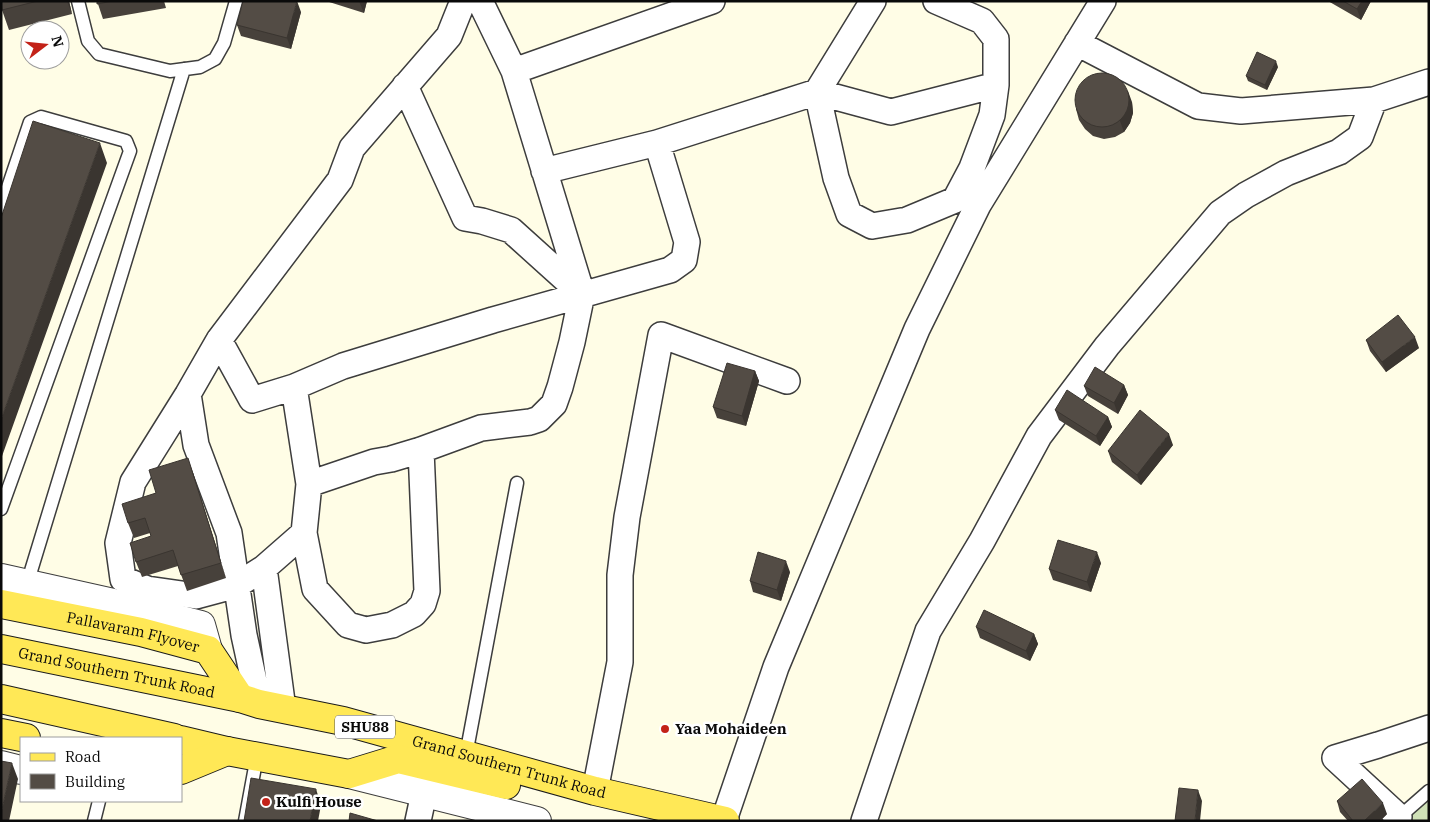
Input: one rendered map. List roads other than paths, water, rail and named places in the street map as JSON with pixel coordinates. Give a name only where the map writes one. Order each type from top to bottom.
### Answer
[{"type":"main road","name":"Pallavaram Flyover","points":[[1,604],[141,632],[208,650],[260,703]]},
{"type":"main road","name":"Grand Southern Trunk Road","points":[[1,649],[343,721],[595,791],[725,821]]},
{"type":"main road","points":[[1,698],[170,737]]},
{"type":"main road","points":[[1,733],[21,737]]},
{"type":"main road","name":"SHU88","points":[[182,740],[349,774],[398,759],[654,821]]},
{"type":"main road","points":[[182,770],[227,750]]},
{"type":"street","points":[[304,533],[264,568],[237,585],[196,596],[147,589],[123,579],[118,543],[133,482],[219,340],[340,180],[352,148],[449,36],[463,1]]},
{"type":"street","points":[[309,484],[374,462],[421,450],[481,428],[530,422],[539,419],[547,413],[554,404],[572,342],[582,294],[514,71],[480,1]]},
{"type":"street","points":[[514,71],[712,1]]},
{"type":"street","points":[[873,1],[817,92],[836,178],[849,214],[872,226],[908,220],[955,200],[972,168],[992,115],[996,85],[996,39],[982,20],[936,1]]},
{"type":"street","points":[[725,821],[776,667],[917,329],[978,205],[1103,1]]},
{"type":"street","points":[[1078,43],[1198,106],[1241,111],[1374,100],[1429,82]]},
{"type":"street","points":[[544,171],[656,143],[817,92],[891,112],[996,85]]},
{"type":"street","points":[[405,86],[465,218],[511,230],[582,294]]},
{"type":"street","points":[[864,821],[928,632],[982,541],[1039,436],[1107,346],[1220,213],[1246,195],[1286,173],[1339,152],[1360,137],[1374,100]]},
{"type":"street","points":[[219,340],[252,400],[294,387],[343,366],[493,320],[670,270],[684,260],[687,242],[656,143]]},
{"type":"street","points":[[595,791],[620,662],[620,575],[627,517],[661,335],[787,381]]},
{"type":"street","points":[[294,387],[309,484],[304,533],[316,589],[348,625],[366,630],[392,626],[414,614],[423,604],[427,592],[421,450]]},
{"type":"street","points":[[188,394],[196,445],[228,533],[244,634],[260,703]]},
{"type":"street","points":[[260,703],[264,568]]},
{"type":"street","points":[[1,578],[131,607],[201,625],[208,650]]},
{"type":"street","points":[[1397,819],[1335,758],[1429,728]]},
{"type":"street","points":[[1,765],[20,770]]},
{"type":"street","points":[[349,774],[537,821]]},
{"type":"street","points":[[418,821],[424,793]]},
{"type":"lane","points":[[78,1],[88,41],[99,54],[170,70],[200,67],[215,59],[224,43],[236,1]]},
{"type":"lane","points":[[27,584],[184,69]]},
{"type":"lane","points":[[1,208],[30,122],[41,117],[126,141],[130,151],[1,509]]},
{"type":"lane","points":[[466,755],[517,483]]},
{"type":"lane","points":[[245,821],[257,756]]},
{"type":"lane","points":[[1397,819],[1429,791]]},
{"type":"lane","points":[[94,821],[99,802]]},
{"type":"place","name":"Yaa Mohaideen","points":[[665,729]]},
{"type":"place","name":"Kulfi House","points":[[266,802]]}]
